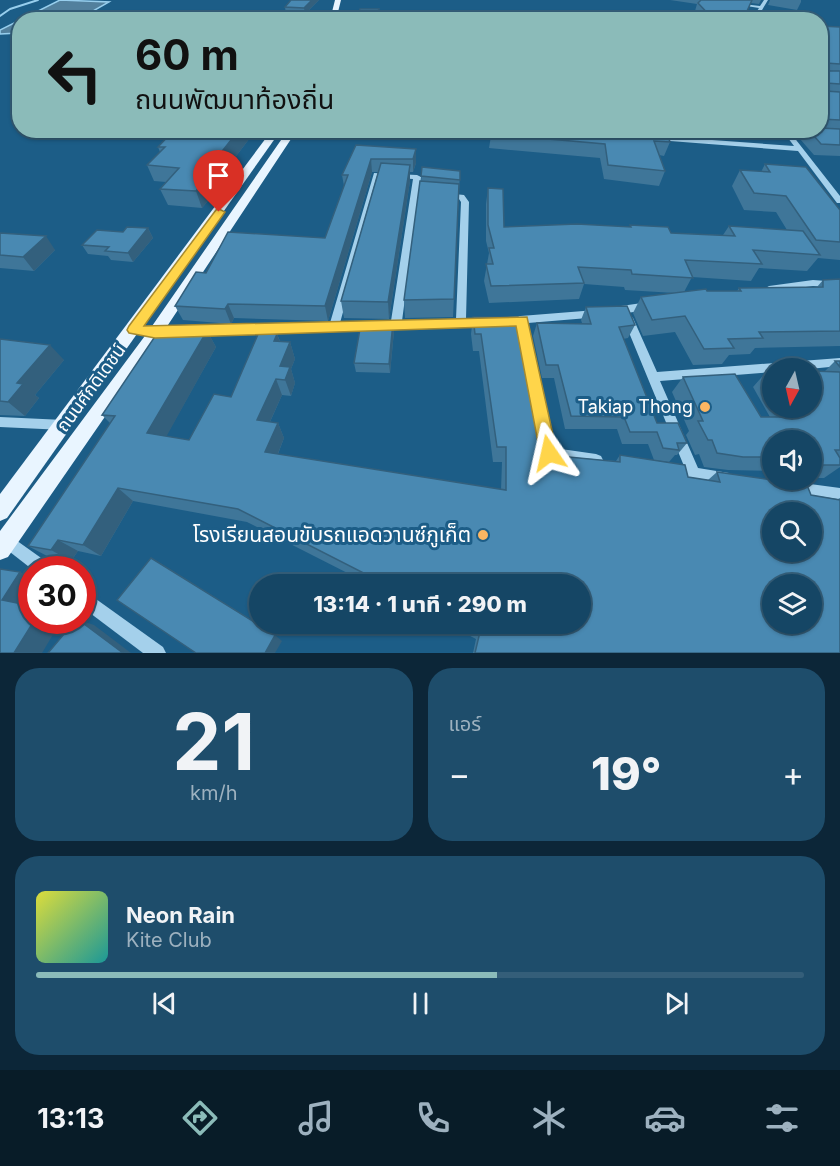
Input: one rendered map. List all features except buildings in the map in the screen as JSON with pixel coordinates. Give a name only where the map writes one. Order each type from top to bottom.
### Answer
[{"type":"main road","name":"ถนนศักดิเดชน์","points":[[0,511],[134,330],[271,138]]},
{"type":"main road","name":"ถนนศักดิเดชน์","points":[[3,545],[161,332],[288,138]]},
{"type":"street","points":[[711,0],[762,7]]},
{"type":"street","points":[[759,12],[766,0]]},
{"type":"street","points":[[648,138],[800,149]]},
{"type":"street","points":[[791,138],[840,201]]},
{"type":"street","points":[[334,327],[377,175],[417,177],[396,325]]},
{"type":"street","points":[[825,182],[840,183]]},
{"type":"street","points":[[414,193],[426,194]]},
{"type":"street","points":[[438,195],[461,196],[465,202],[460,323]]},
{"type":"street","points":[[754,291],[813,283],[840,285]]},
{"type":"street","points":[[180,332],[522,321],[659,304]]},
{"type":"street","points":[[624,309],[694,474]]},
{"type":"street","points":[[522,321],[549,453],[604,461]]},
{"type":"street","points":[[134,330],[161,332]]},
{"type":"street","points":[[653,377],[840,362]]},
{"type":"street","points":[[0,422],[63,425]]},
{"type":"street","points":[[660,469],[739,480]]},
{"type":"street","points":[[805,490],[840,495]]},
{"type":"street","points":[[3,545],[22,556]]},
{"type":"street","points":[[96,607],[157,653]]},
{"type":"water","points":[[60,0],[109,2],[91,12],[36,12]]},
{"type":"water","points":[[12,24],[12,33],[0,34],[0,30]]},
{"type":"waterway","points":[[0,16],[10,9],[38,0]]},
{"type":"place","name":"Takiap Thong","points":[[705,407]]},
{"type":"place","name":"โรงเรียนสอนขับรถแอดวานซ์ภูเก็ต","points":[[483,535]]},
{"type":"route","points":[[219,212],[134,330],[155,333],[522,321],[549,453]]}]
